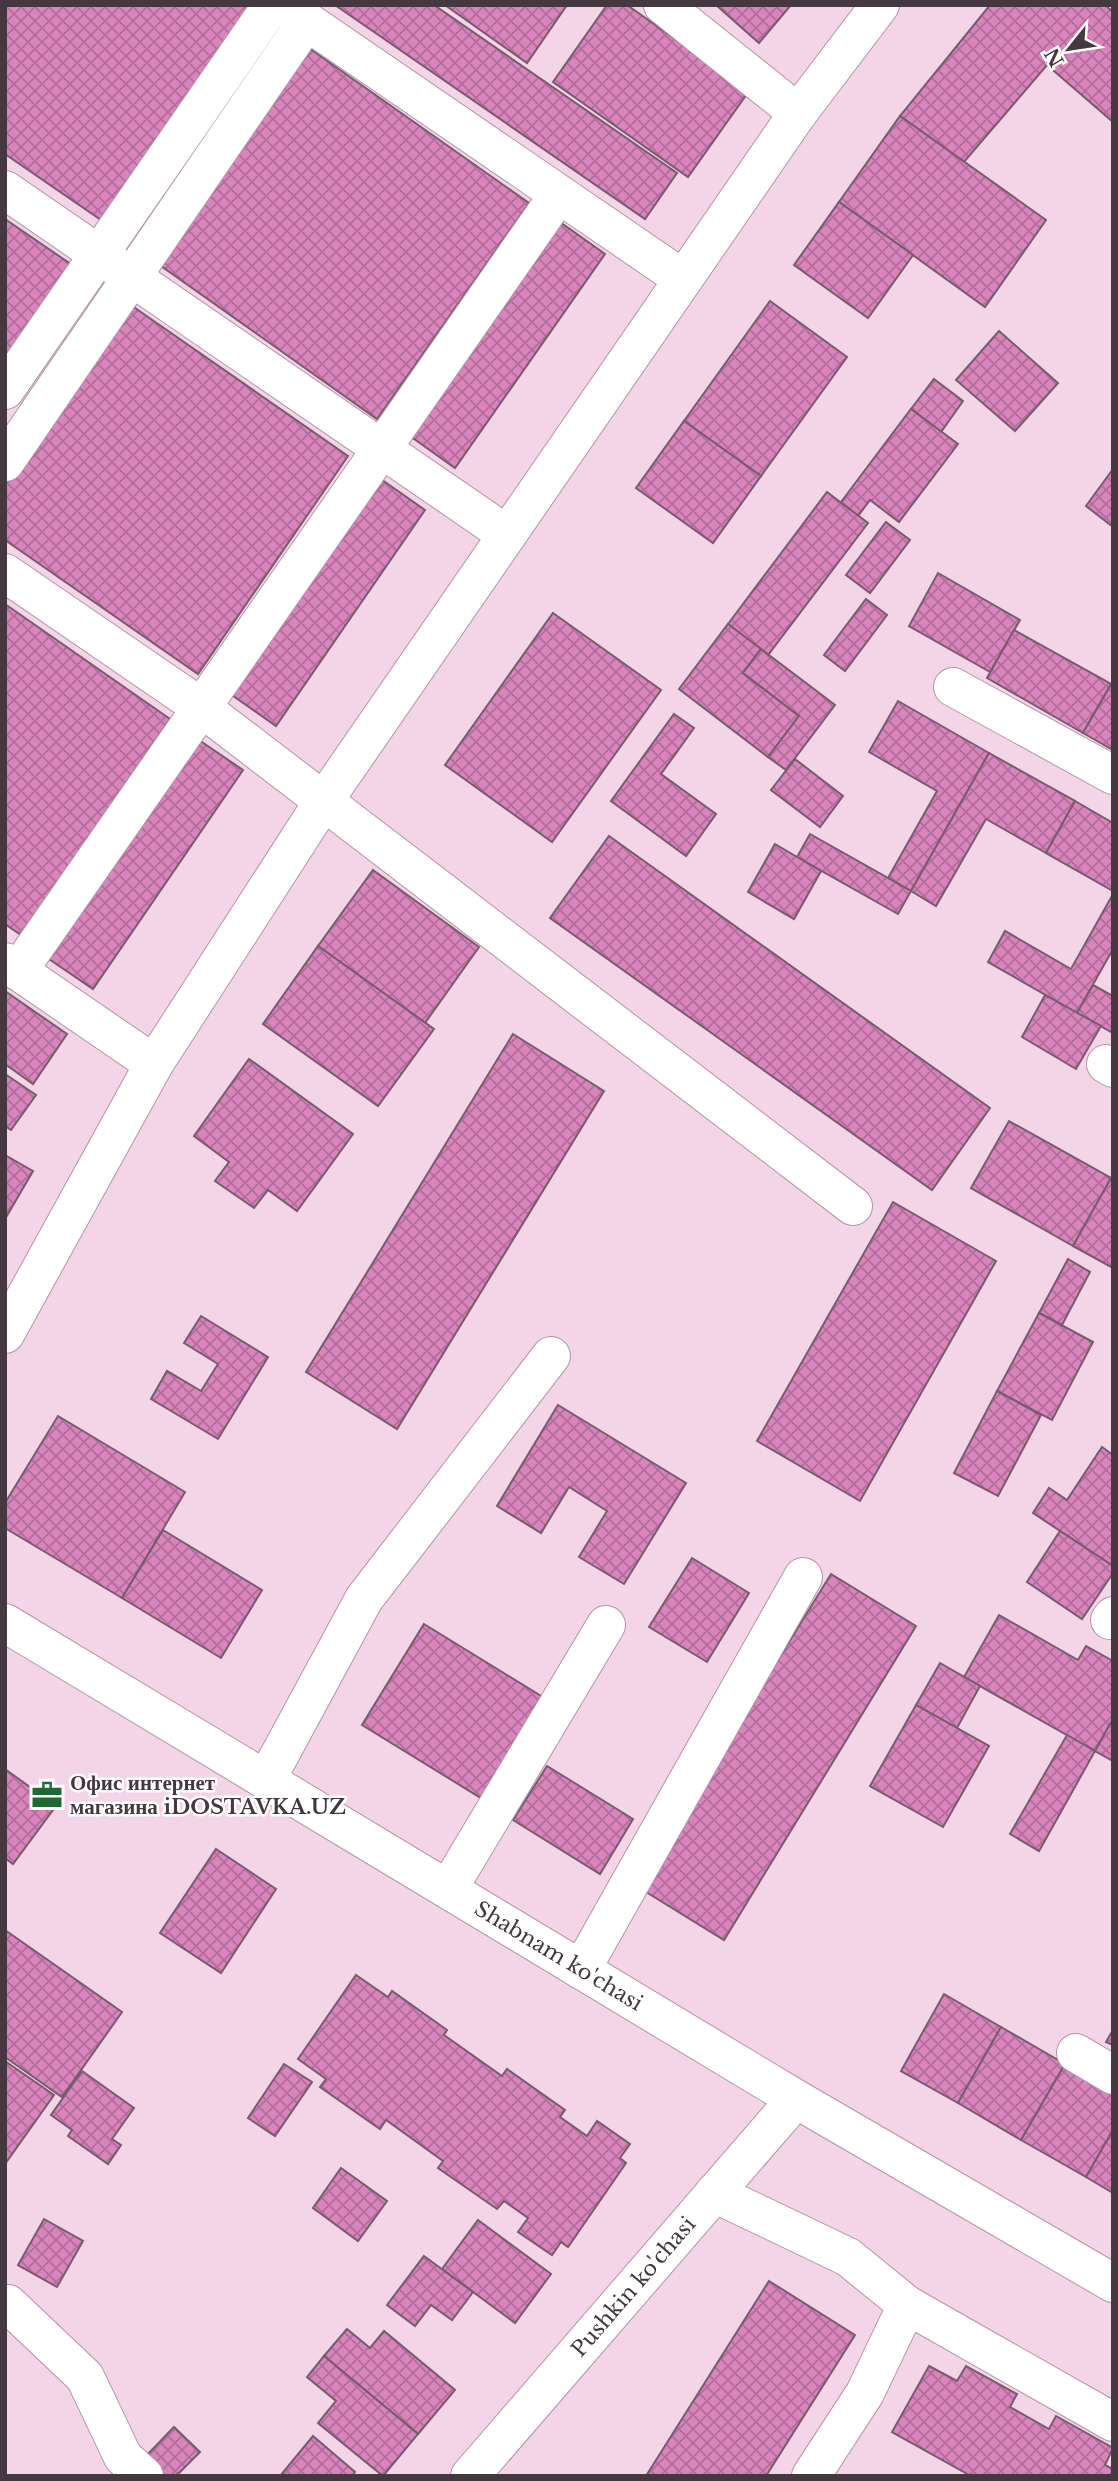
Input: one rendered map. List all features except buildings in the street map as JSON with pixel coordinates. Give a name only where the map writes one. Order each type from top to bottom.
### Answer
[{"type":"street","points":[[5,390],[272,5]]},
{"type":"street","points":[[663,5],[798,113]]},
{"type":"street","points":[[5,1334],[154,1064],[323,802],[798,113],[880,5]]},
{"type":"street","points":[[5,462],[132,277],[295,13],[683,279]]},
{"type":"street","points":[[5,190],[506,534]]},
{"type":"street","points":[[154,1064],[12,967],[202,708],[559,194]]},
{"type":"street","points":[[5,573],[202,708],[853,1206]]},
{"type":"street","points":[[953,687],[1113,775]]},
{"type":"street","points":[[266,1780],[364,1599],[551,1356]]},
{"type":"street","points":[[581,1970],[803,1577]]},
{"type":"street","name":"Shabnam ko'chasi","points":[[5,1623],[796,2099],[1113,2283]]},
{"type":"street","points":[[448,1889],[606,1625]]},
{"type":"street","points":[[1076,2053],[1113,2075]]},
{"type":"street","name":"Pushkin ko'chasi","points":[[470,2476],[796,2099]]},
{"type":"street","points":[[714,2193],[848,2257],[906,2305],[1113,2422]]},
{"type":"street","points":[[8,2304],[85,2377],[123,2458],[145,2476]]},
{"type":"street","points":[[828,2470],[906,2305]]},
{"type":"place","name":"Офис интернет магазина iDOSTAVKA.UZ","points":[[47,1795]]}]
